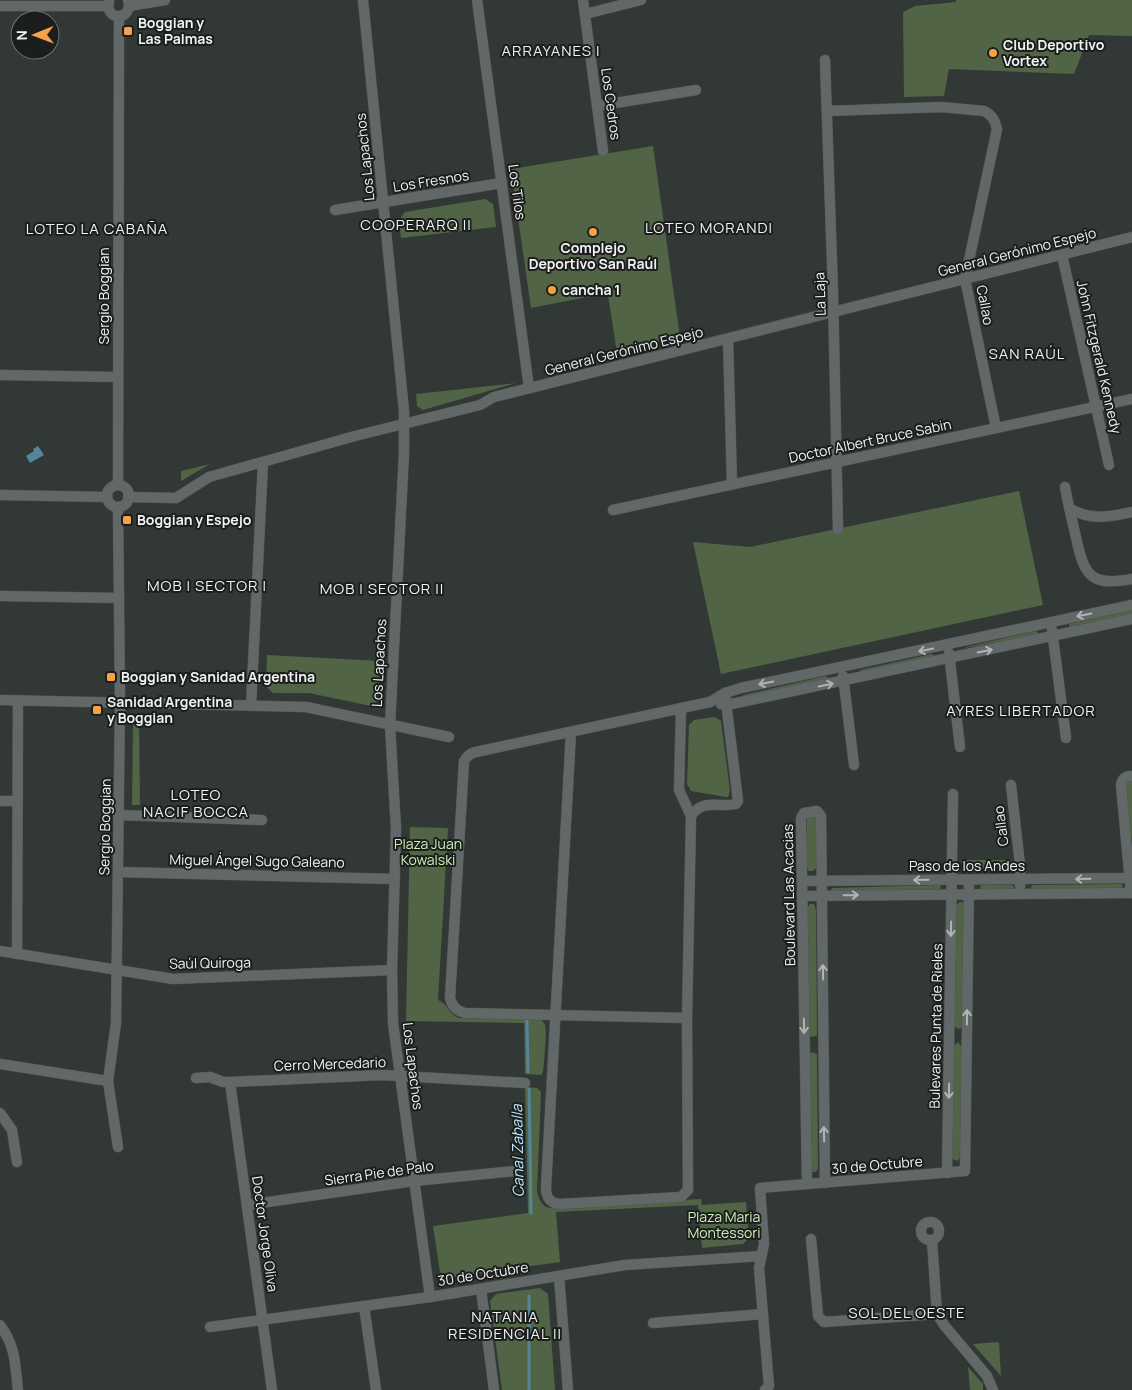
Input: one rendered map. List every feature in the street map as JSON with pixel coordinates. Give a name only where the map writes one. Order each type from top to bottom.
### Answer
[{"type":"street","points":[[0,6],[108,3],[111,14],[119,16],[127,12],[129,3],[165,0]]},
{"type":"street","name":"Los Lapachos","points":[[364,0],[404,411],[390,725],[396,829],[392,970],[393,1023],[430,1297]]},
{"type":"street","name":"Los Tilos","points":[[477,0],[529,388]]},
{"type":"street","name":"Los Cedros","points":[[583,0],[603,151]]},
{"type":"street","points":[[585,14],[641,0]]},
{"type":"street","name":"Sergio Boggian","points":[[118,485],[119,16]]},
{"type":"street","name":"La Laja","points":[[825,60],[834,313],[838,529]]},
{"type":"street","points":[[597,106],[696,90]]},
{"type":"street","name":"Callao","points":[[827,111],[941,107],[984,111],[993,117],[997,129],[965,279],[996,428]]},
{"type":"street","name":"Los Fresnos","points":[[335,210],[502,183]]},
{"type":"street","name":"General Gerónimo Espejo","points":[[128,497],[176,498],[209,478],[480,405],[494,397],[1132,237]]},
{"type":"street","name":"John Fitzgerald Kennedy","points":[[1062,255],[1109,465]]},
{"type":"street","points":[[728,339],[732,484]]},
{"type":"street","points":[[0,375],[118,377]]},
{"type":"street","name":"Doctor Albert Bruce Sabin","points":[[614,510],[1132,399]]},
{"type":"street","points":[[251,706],[263,462]]},
{"type":"street","points":[[118,485],[126,489],[128,497],[124,505],[118,507],[111,504],[107,496],[110,488],[118,485]]},
{"type":"street","points":[[1065,487],[1084,568],[1089,574],[1107,582],[1132,579]]},
{"type":"street","points":[[0,495],[107,496]]},
{"type":"street","name":"Sergio Boggian","points":[[118,507],[120,702],[117,970],[116,1023],[108,1080],[118,1147]]},
{"type":"street","points":[[1069,508],[1082,515],[1097,518],[1108,518],[1132,512]]},
{"type":"street","points":[[0,596],[119,598]]},
{"type":"street","points":[[687,1018],[461,1012],[454,1006],[450,998],[464,761],[470,753],[710,702],[725,693],[741,688],[1132,605]]},
{"type":"street","points":[[710,702],[727,705],[844,682],[1132,619]]},
{"type":"street","points":[[1051,622],[1066,738]]},
{"type":"street","points":[[948,645],[960,747]]},
{"type":"street","points":[[842,667],[854,765]]},
{"type":"street","points":[[691,816],[695,810],[704,805],[731,805],[736,804],[738,801],[725,693]]},
{"type":"street","points":[[0,700],[306,707],[450,737]]},
{"type":"street","points":[[16,954],[18,701]]},
{"type":"street","points":[[571,732],[546,1187],[547,1197],[550,1201],[560,1204],[681,1197],[688,1190],[687,1018],[691,816],[679,790],[681,708]]},
{"type":"street","points":[[1132,776],[1125,777],[1120,785],[1132,894]]},
{"type":"street","name":"Callao","points":[[1010,785],[1021,894]]},
{"type":"street","name":"Bulevares Punta de Rieles","points":[[948,1173],[953,794]]},
{"type":"street","points":[[0,801],[17,801]]},
{"type":"street","name":"Boulevard Las Acacias","points":[[807,1184],[801,818],[804,813],[814,810],[821,816],[825,1183]]},
{"type":"street","points":[[118,815],[262,820]]},
{"type":"street","name":"Miguel Ángel Sugo Galeano","points":[[118,872],[395,879]]},
{"type":"street","name":"Paso de los Andes","points":[[802,882],[1131,878]]},
{"type":"street","points":[[949,1038],[967,1037],[969,880]]},
{"type":"street","name":"Paso de los Andes","points":[[802,896],[1132,894]]},
{"type":"street","name":"Saúl Quiroga","points":[[0,952],[174,979],[392,970]]},
{"type":"street","name":"30 de Octubre","points":[[210,1326],[430,1297],[625,1265],[761,1256],[764,1244],[760,1188],[966,1171],[967,1037]]},
{"type":"street","points":[[805,1044],[823,1043]]},
{"type":"street","points":[[0,1064],[108,1080]]},
{"type":"street","name":"Cerro Mercedario","points":[[196,1078],[210,1077],[223,1082],[230,1082],[382,1074],[525,1083]]},
{"type":"street","name":"Doctor Jorge Oliva","points":[[230,1082],[272,1390]]},
{"type":"street","points":[[0,1113],[12,1130],[17,1162]]},
{"type":"street","name":"Sierra Pie de Palo","points":[[247,1205],[414,1181],[515,1171]]},
{"type":"street","points":[[811,1239],[818,1316],[824,1322],[937,1314]]},
{"type":"street","points":[[932,1240],[937,1314],[987,1376],[993,1390]]},
{"type":"street","points":[[761,1256],[759,1268],[769,1386],[765,1390]]},
{"type":"street","points":[[560,1276],[568,1390]]},
{"type":"street","points":[[481,1289],[494,1390]]},
{"type":"street","points":[[364,1306],[376,1390]]},
{"type":"street","points":[[653,1323],[763,1314]]},
{"type":"street","points":[[0,1325],[8,1336],[13,1350],[18,1390]]},
{"type":"green space","name":"Club Deportivo Vortex","points":[[956,0],[1132,0],[1132,36],[1089,35],[1074,74],[949,69],[944,96],[904,97],[903,12],[915,6],[956,2]]},
{"type":"green space","name":"Complejo Deportivo San Raúl","points":[[653,146],[680,337],[617,353],[608,295],[587,297],[531,308],[511,169]]},
{"type":"green space","points":[[485,199],[493,204],[496,227],[401,238],[399,220],[405,212]]},
{"type":"green space","points":[[516,383],[423,410],[417,406],[416,394]]},
{"type":"green space","points":[[210,464],[181,481],[181,471]]},
{"type":"green space","points":[[1019,491],[1043,605],[721,674],[693,542],[750,547]]},
{"type":"green space","points":[[1132,610],[1132,614],[1069,627],[1069,624]]},
{"type":"green space","points":[[1036,631],[1039,634],[965,648],[966,647]]},
{"type":"green space","points":[[932,654],[935,656],[861,672],[860,670]]},
{"type":"green space","points":[[267,655],[380,661],[378,701],[371,706],[309,693],[273,693],[266,686]]},
{"type":"green space","points":[[826,676],[829,678],[828,680],[742,698],[743,695]]},
{"type":"green space","points":[[139,717],[140,805],[132,805],[133,723]]},
{"type":"green space","points":[[715,717],[721,721],[730,791],[728,797],[691,791],[687,784],[689,725],[694,720]]},
{"type":"green space","points":[[1132,780],[1132,843],[1125,784],[1127,781]]},
{"type":"green space","points":[[811,815],[816,818],[816,868],[813,871],[809,871],[807,869],[807,817]]},
{"type":"green space","name":"Plaza Juan Kowalski","points":[[410,827],[448,828],[438,1000],[459,1018],[539,1019],[542,1021],[545,1025],[546,1034],[543,1072],[541,1075],[525,1074],[524,1023],[406,1021]]},
{"type":"green space","points":[[961,860],[1011,860],[1011,863],[1005,869],[967,869],[962,865]]},
{"type":"green space","points":[[1122,884],[1123,889],[1031,889],[1033,885]]},
{"type":"green space","points":[[940,885],[941,889],[834,893],[831,890],[833,888]]},
{"type":"green space","points":[[1012,885],[1014,887],[1013,890],[981,890],[980,886]]},
{"type":"green space","points":[[960,902],[965,903],[962,1028],[959,1029],[954,1026],[956,905]]},
{"type":"green space","points":[[810,904],[814,904],[816,910],[817,1035],[813,1037],[809,1036],[807,908]]},
{"type":"green space","points":[[958,1042],[962,1047],[960,1157],[958,1161],[952,1159],[953,1046]]},
{"type":"green space","points":[[811,1052],[817,1055],[818,1169],[815,1172],[811,1172],[808,1055]]},
{"type":"green space","name":"Plaza Maria Montessori","points":[[525,1087],[537,1088],[541,1092],[537,1190],[539,1199],[545,1206],[550,1208],[701,1199],[702,1205],[746,1202],[749,1238],[743,1244],[702,1248],[698,1205],[556,1212],[560,1262],[447,1278],[440,1272],[433,1226],[528,1213]]},
{"type":"green space","points":[[540,1288],[548,1294],[555,1390],[502,1390],[490,1301],[496,1294]]},
{"type":"green space","points":[[999,1342],[1001,1376],[973,1344]]},
{"type":"green space","points":[[968,1367],[983,1384],[983,1390],[970,1390]]},
{"type":"water","points":[[38,446],[44,455],[30,463],[26,456]]},
{"type":"waterway","name":"Canal Zaballa","points":[[527,1021],[528,1072]]},
{"type":"waterway","name":"Canal Zaballa","points":[[529,1089],[531,1213]]},
{"type":"waterway","name":"Canal Zaballa","points":[[529,1296],[529,1390]]},
{"type":"place","name":"Boggian y Las Palmas","points":[[128,31]]},
{"type":"place","name":"Club Deportivo Vortex","points":[[993,53]]},
{"type":"place","name":"Complejo Deportivo San Raúl","points":[[593,232]]},
{"type":"place","name":"cancha 1","points":[[552,290]]},
{"type":"place","name":"Boggian y Espejo","points":[[127,520]]},
{"type":"place","name":"Boggian y Sanidad Argentina","points":[[111,677]]},
{"type":"place","name":"Sanidad Argentina y Boggian","points":[[97,710]]},
{"type":"district","name":"ARRAYANES I","points":[[551,51]]},
{"type":"district","name":"COOPERARQ II","points":[[416,225]]},
{"type":"district","name":"LOTEO MORANDI","points":[[709,228]]},
{"type":"district","name":"LOTEO LA CABAÑA","points":[[97,229]]},
{"type":"district","name":"SAN RAÚL","points":[[1027,354]]},
{"type":"district","name":"MOB I SECTOR I","points":[[207,586]]},
{"type":"district","name":"MOB I SECTOR II","points":[[382,589]]},
{"type":"district","name":"AYRES LIBERTADOR","points":[[1021,711]]},
{"type":"district","name":"LOTEO NACIF BOCCA","points":[[196,804]]},
{"type":"district","name":"SOL DEL OESTE","points":[[907,1313]]},
{"type":"district","name":"NATANIA RESIDENCIAL II","points":[[505,1326]]}]
